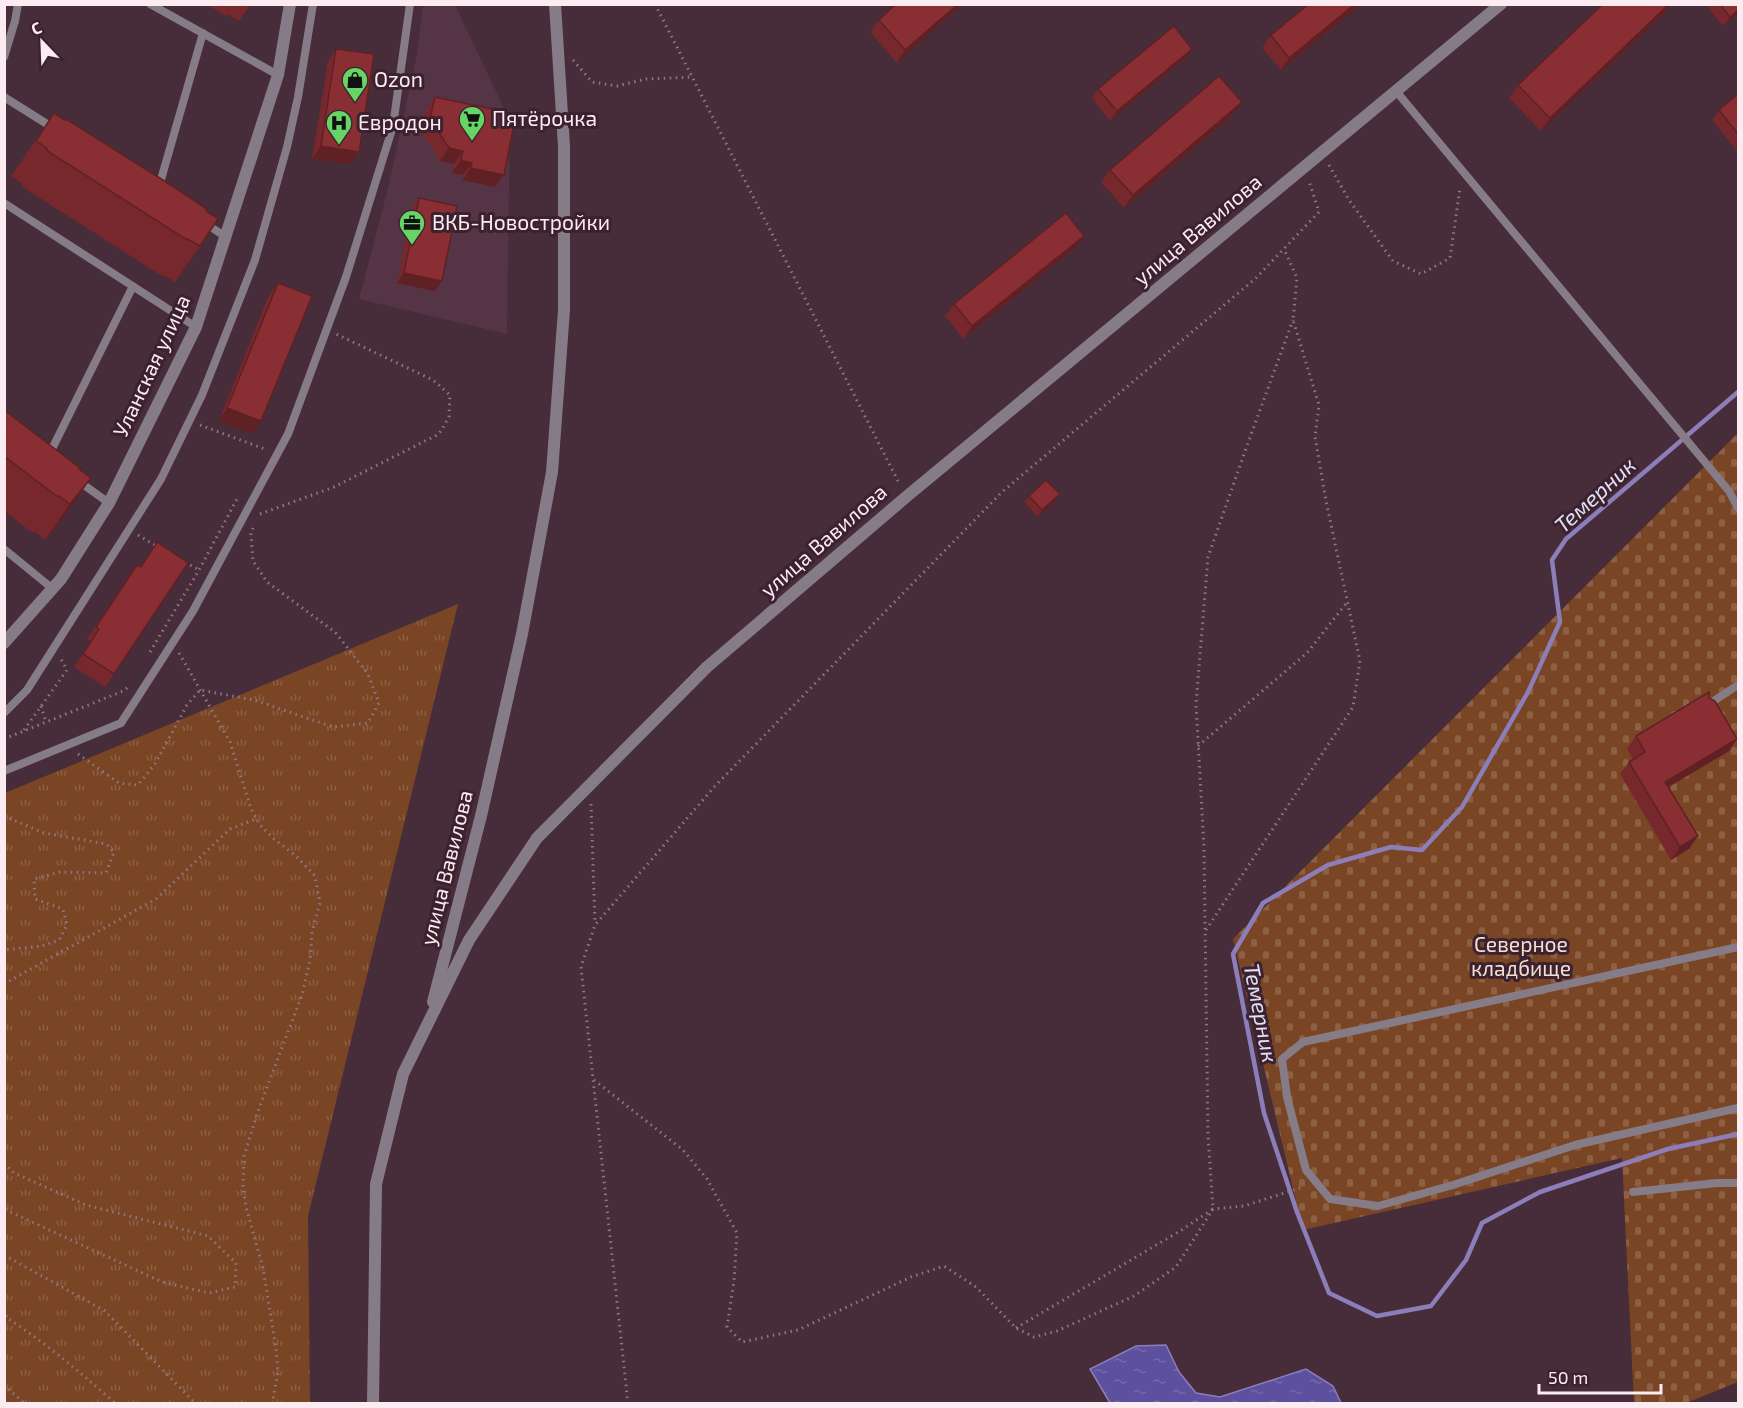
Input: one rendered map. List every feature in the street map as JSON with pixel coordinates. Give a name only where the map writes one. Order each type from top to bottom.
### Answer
[{"type":"street","name":"Уланская улица","points":[[4,643],[61,579],[109,503],[196,327],[278,75],[290,4]]},
{"type":"street","name":"улица Вавилова","points":[[426,1027],[481,816],[502,725],[522,634],[552,472],[564,310],[564,146],[555,4]]},
{"type":"street","name":"улица Вавилова","points":[[373,1404],[376,1184],[403,1074],[470,940],[537,838],[707,667],[906,497],[1501,4]]},
{"type":"lane","points":[[4,57],[18,4]]},
{"type":"lane","points":[[150,4],[278,75]]},
{"type":"lane","points":[[4,713],[27,690],[161,479],[202,395],[255,260],[287,147],[298,97],[313,4]]},
{"type":"lane","points":[[4,771],[121,723],[193,611],[288,434],[346,278],[393,126],[410,4]]},
{"type":"lane","points":[[157,194],[203,33]]},
{"type":"lane","points":[[1396,91],[1723,484],[1738,508]]},
{"type":"lane","points":[[4,97],[62,133]]},
{"type":"lane","points":[[148,188],[167,200]]},
{"type":"lane","points":[[4,203],[196,327]]},
{"type":"lane","points":[[196,218],[225,237]]},
{"type":"lane","points":[[47,458],[133,286]]},
{"type":"lane","points":[[39,451],[56,464]]},
{"type":"lane","points":[[74,477],[109,503]]},
{"type":"lane","points":[[4,549],[53,589]]},
{"type":"lane","points":[[1706,707],[1738,686]]},
{"type":"lane","points":[[1738,947],[1303,1042],[1282,1059],[1287,1097],[1306,1170],[1330,1199],[1378,1206],[1453,1185],[1575,1145],[1738,1108]]},
{"type":"lane","points":[[1633,1192],[1738,1183]]},
{"type":"path","points":[[655,4],[906,497]]},
{"type":"path","points":[[557,40],[592,82],[616,87],[646,79],[692,77]]},
{"type":"path","points":[[1322,153],[1348,200],[1393,261],[1421,274],[1450,258],[1462,171]]},
{"type":"path","points":[[595,925],[715,786],[1002,492],[1255,279],[1319,212],[1304,167]]},
{"type":"path","points":[[593,1080],[683,1150],[707,1179],[737,1233],[734,1281],[727,1327],[742,1342],[798,1330],[911,1277],[944,1266],[975,1287],[1016,1328],[1034,1337],[1057,1331],[1134,1296],[1176,1267],[1213,1209],[1208,1135],[1204,848],[1196,704],[1209,557],[1293,320],[1297,278],[1284,249]]},
{"type":"path","points":[[1205,932],[1353,707],[1360,661],[1326,501],[1315,437],[1319,405],[1293,320]]},
{"type":"path","points":[[258,515],[334,487],[439,434],[449,417],[450,395],[433,380],[327,330]]},
{"type":"path","points":[[189,420],[265,449],[259,459]]},
{"type":"path","points":[[148,657],[237,500]]},
{"type":"path","points":[[200,690],[254,700],[333,727],[368,723],[379,703],[368,674],[335,632],[267,582],[253,561],[251,534],[254,525]]},
{"type":"path","points":[[129,529],[163,549]]},
{"type":"path","points":[[181,560],[199,570]]},
{"type":"path","points":[[1198,746],[1307,653],[1348,601]]},
{"type":"path","points":[[173,641],[230,742],[250,809],[274,839],[296,856],[315,876],[320,903],[312,932],[310,960],[302,995],[258,1111],[244,1156],[243,1186],[246,1207],[263,1268],[276,1349],[278,1372],[272,1404]]},
{"type":"path","points":[[4,739],[131,686]]},
{"type":"path","points":[[66,746],[119,783],[138,785],[155,764],[186,705],[200,690]]},
{"type":"path","points":[[41,706],[46,722]]},
{"type":"path","points":[[590,785],[595,925],[581,967],[628,1404]]},
{"type":"path","points":[[4,816],[44,833],[106,844],[114,852],[106,873],[60,872],[33,879],[35,899],[63,909],[67,926],[60,940],[42,946],[4,950]]},
{"type":"path","points":[[4,984],[156,899],[230,829],[256,819]]},
{"type":"path","points":[[4,1163],[14,1173],[86,1204],[208,1236],[236,1263],[236,1287],[209,1293],[162,1282],[4,1209]]},
{"type":"path","points":[[1016,1328],[1213,1209],[1244,1206],[1316,1182]]},
{"type":"path","points":[[4,1255],[105,1311],[196,1404]]},
{"type":"path","points":[[4,1310],[6,1318],[26,1330],[72,1365],[116,1404]]},
{"type":"path","points":[[4,1385],[25,1404]]},
{"type":"shaded area","points":[[423,5],[455,5],[510,121],[507,334],[359,299],[388,188],[417,54]]},
{"type":"green space","name":"Северное кладбище","points":[[1738,433],[1738,1382],[1686,1403],[1634,1403],[1622,1158],[1303,1230],[1233,939]]},
{"type":"green space","points":[[458,604],[308,1216],[310,1403],[5,1403],[5,793]]},
{"type":"water","points":[[1166,1345],[1179,1372],[1196,1393],[1220,1397],[1306,1369],[1333,1386],[1341,1403],[1110,1403],[1090,1369],[1136,1346]]},
{"type":"building","points":[[896,4],[958,4],[905,50],[879,20]]},
{"type":"building","points":[[1309,4],[1355,4],[1289,58],[1271,35]]},
{"type":"building","points":[[1603,4],[1669,4],[1550,118],[1518,85]]},
{"type":"building","points":[[1720,4],[1738,4],[1738,10],[1730,17]]},
{"type":"building","points":[[1174,26],[1192,49],[1117,111],[1098,89]]},
{"type":"building","points":[[336,49],[374,54],[359,152],[321,146]]},
{"type":"building","points":[[1219,76],[1242,102],[1133,195],[1110,170]]},
{"type":"building","points":[[1738,94],[1738,134],[1719,110]]},
{"type":"building","points":[[435,97],[516,114],[504,175],[471,168],[472,163],[461,160],[463,151],[449,148],[430,119]]},
{"type":"building","points":[[54,113],[166,182],[218,219],[200,246],[46,150],[47,148],[36,141]]},
{"type":"building","points":[[419,198],[457,206],[442,281],[404,273]]},
{"type":"building","points":[[1066,213],[1084,236],[972,326],[954,304]]},
{"type":"building","points":[[278,283],[312,296],[261,421],[227,408]]},
{"type":"building","points":[[4,410],[91,478],[70,504],[4,456]]},
{"type":"building","points":[[1046,480],[1060,494],[1042,510],[1029,496]]},
{"type":"building","points":[[157,542],[188,563],[114,674],[83,654],[99,629],[96,627],[137,565],[141,567]]},
{"type":"building","points":[[1709,692],[1709,698],[1715,701],[1737,739],[1665,782],[1698,836],[1680,847],[1629,762],[1645,752],[1636,736]]},
{"type":"waterway","name":"Темерник","points":[[1738,392],[1566,539],[1552,560],[1560,622],[1528,692],[1462,807],[1422,850],[1391,847],[1328,865],[1263,903],[1233,954],[1264,1113],[1297,1212],[1329,1293],[1377,1316],[1431,1306],[1466,1260],[1482,1223],[1540,1192],[1668,1149],[1738,1134]]},
{"type":"place","name":"Ozon","points":[[355,103]]},
{"type":"place","name":"Пятёрочка","points":[[472,142]]},
{"type":"place","name":"Евродон","points":[[339,146]]},
{"type":"place","name":"ВКБ-Новостройки","points":[[412,246]]}]
